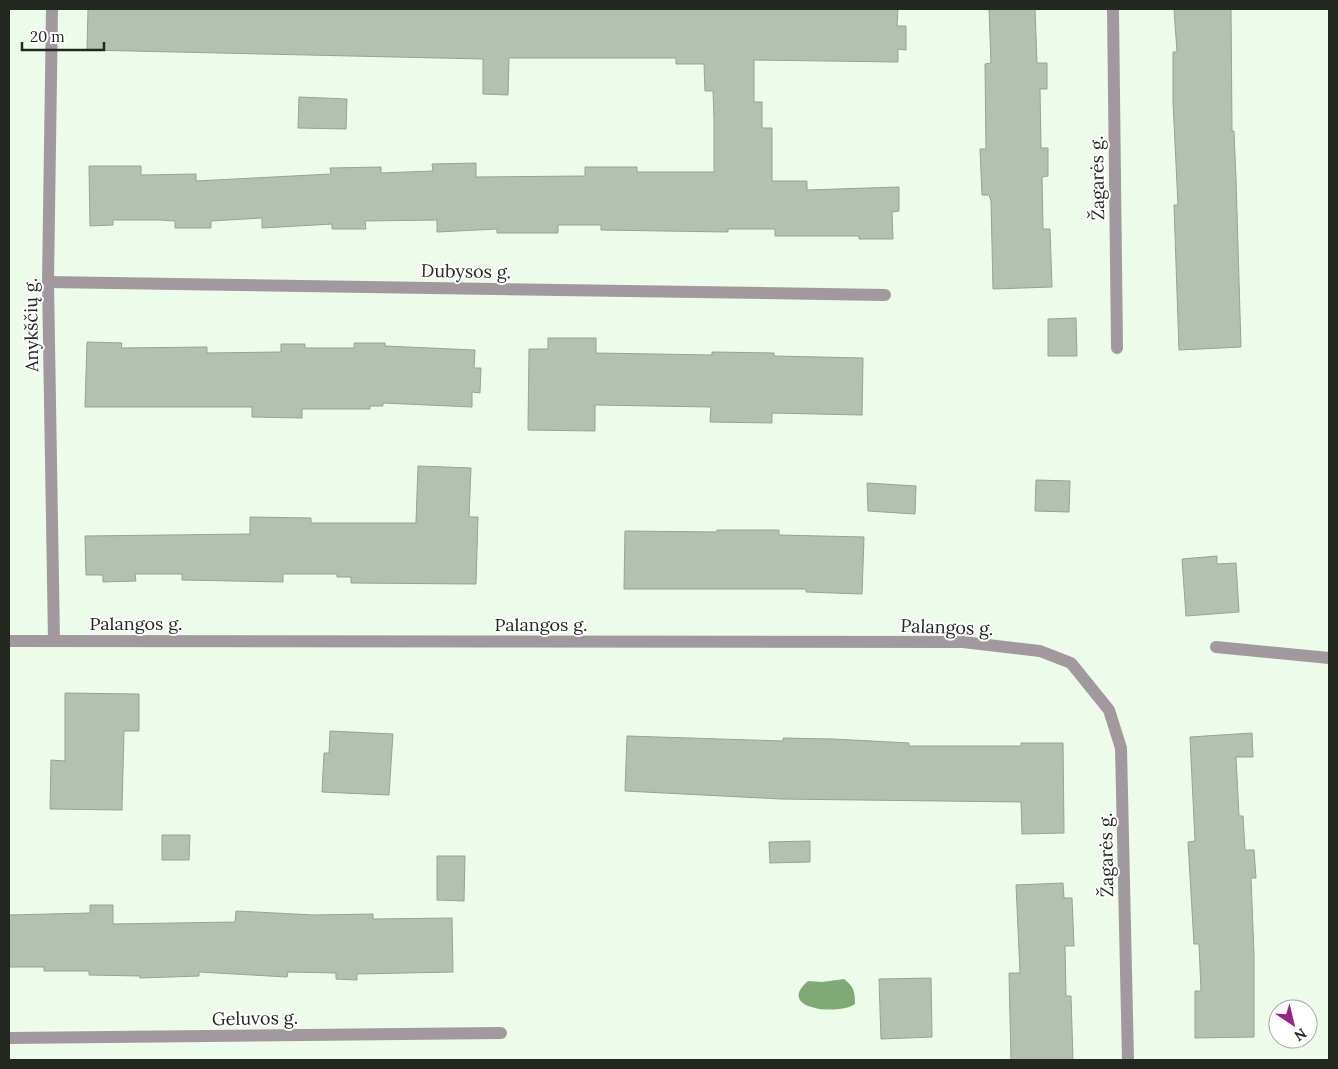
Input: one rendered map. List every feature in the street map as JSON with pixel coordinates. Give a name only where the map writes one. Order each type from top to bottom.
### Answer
[{"type":"street","name":"Anykščių g.","points":[[52,9],[48,282],[54,640]]},
{"type":"street","name":"Žagarės g.","points":[[1113,9],[1116,348]]},
{"type":"street","name":"Dubysos g.","points":[[48,282],[885,294]]},
{"type":"street","name":"Palangos g.","points":[[9,641],[963,642],[1040,651],[1071,663]]},
{"type":"street","points":[[1216,647],[1329,658]]},
{"type":"street","name":"Žagarės g.","points":[[1071,663],[1108,710],[1121,748],[1128,1060]]},
{"type":"street","name":"Geluvos g.","points":[[9,1038],[501,1033]]},
{"type":"shaded area","points":[[844,979],[852,987],[855,996],[855,1004],[847,1008],[813,1008],[804,1004],[799,998],[800,991],[808,981],[822,982]]},
{"type":"building","points":[[88,9],[898,9],[897,26],[906,26],[906,50],[898,49],[898,62],[754,60],[754,102],[762,102],[762,128],[772,128],[772,181],[807,181],[807,190],[899,187],[899,211],[892,212],[893,239],[859,239],[859,236],[775,236],[775,229],[728,229],[728,232],[601,230],[601,225],[558,225],[558,233],[497,233],[497,229],[437,232],[437,220],[365,221],[366,229],[332,229],[332,224],[262,228],[262,218],[211,221],[211,228],[175,228],[175,221],[159,220],[113,220],[113,225],[90,226],[89,166],[141,166],[141,175],[196,174],[196,181],[331,174],[330,168],[381,167],[381,173],[433,171],[432,164],[476,163],[476,177],[585,176],[585,167],[637,167],[637,172],[714,172],[714,119],[713,91],[705,91],[704,64],[676,64],[676,58],[509,58],[508,95],[483,94],[483,59],[87,50]]},
{"type":"building","points":[[989,9],[1035,9],[1037,63],[1047,63],[1047,89],[1040,89],[1041,148],[1048,148],[1048,176],[1042,177],[1043,229],[1050,229],[1052,287],[993,289],[991,201],[989,195],[982,195],[980,149],[986,149],[985,64],[991,63]]},
{"type":"building","points":[[1174,9],[1231,9],[1232,131],[1234,131],[1236,179],[1241,347],[1179,350],[1174,205],[1178,205],[1173,102],[1173,52],[1177,52]]},
{"type":"building","points":[[299,97],[347,99],[346,129],[298,128]]},
{"type":"building","points":[[1076,318],[1077,356],[1048,356],[1048,319]]},
{"type":"building","points":[[548,338],[596,338],[596,353],[712,355],[712,352],[774,353],[774,356],[863,358],[862,415],[772,413],[772,423],[710,422],[711,407],[595,405],[595,431],[528,430],[529,349],[548,349]]},
{"type":"building","points":[[87,342],[122,343],[121,348],[207,347],[207,353],[281,352],[281,344],[305,344],[305,348],[354,348],[354,343],[385,343],[385,346],[475,350],[474,368],[481,368],[480,393],[472,392],[472,407],[383,403],[383,406],[370,406],[370,409],[302,409],[302,418],[252,417],[252,407],[85,407]]},
{"type":"building","points":[[418,466],[471,468],[469,517],[478,517],[476,584],[351,583],[351,577],[337,577],[337,574],[283,574],[283,582],[182,580],[182,574],[135,574],[136,581],[103,582],[103,575],[86,575],[85,536],[250,534],[250,517],[311,518],[311,523],[416,523]]},
{"type":"building","points":[[1036,480],[1070,481],[1069,512],[1035,511]]},
{"type":"building","points":[[867,483],[916,486],[915,514],[868,511]]},
{"type":"building","points":[[717,530],[779,530],[779,535],[864,537],[862,594],[806,592],[806,589],[624,589],[625,531],[717,532]]},
{"type":"building","points":[[1217,556],[1217,564],[1236,563],[1239,612],[1186,616],[1182,559]]},
{"type":"building","points":[[65,693],[139,694],[139,731],[124,731],[122,810],[50,809],[51,760],[65,761]]},
{"type":"building","points":[[330,731],[393,734],[389,795],[322,792],[324,753],[329,753]]},
{"type":"building","points":[[1252,733],[1253,757],[1236,757],[1239,816],[1243,816],[1245,850],[1254,850],[1256,878],[1251,878],[1254,954],[1254,1037],[1195,1038],[1195,991],[1201,991],[1199,944],[1194,944],[1188,842],[1195,841],[1190,737]]},
{"type":"building","points":[[627,736],[783,741],[783,738],[833,739],[909,743],[909,746],[1021,746],[1021,743],[1063,743],[1064,833],[1022,834],[1021,802],[781,799],[625,791]]},
{"type":"building","points":[[162,835],[190,835],[189,860],[162,860]]},
{"type":"building","points":[[810,841],[810,862],[770,863],[769,842]]},
{"type":"building","points":[[437,856],[465,856],[464,901],[437,900]]},
{"type":"building","points":[[1063,883],[1064,898],[1072,898],[1074,946],[1065,946],[1066,996],[1071,996],[1073,1060],[1011,1060],[1009,973],[1020,973],[1016,885]]},
{"type":"building","points":[[90,905],[113,905],[113,924],[235,922],[236,911],[314,915],[373,914],[373,919],[452,918],[453,972],[357,974],[357,980],[336,979],[336,973],[288,972],[287,977],[199,972],[199,976],[140,978],[140,976],[89,975],[89,971],[44,971],[44,967],[9,967],[9,915],[90,913]]},
{"type":"building","points":[[931,978],[932,1037],[881,1039],[879,979]]}]
